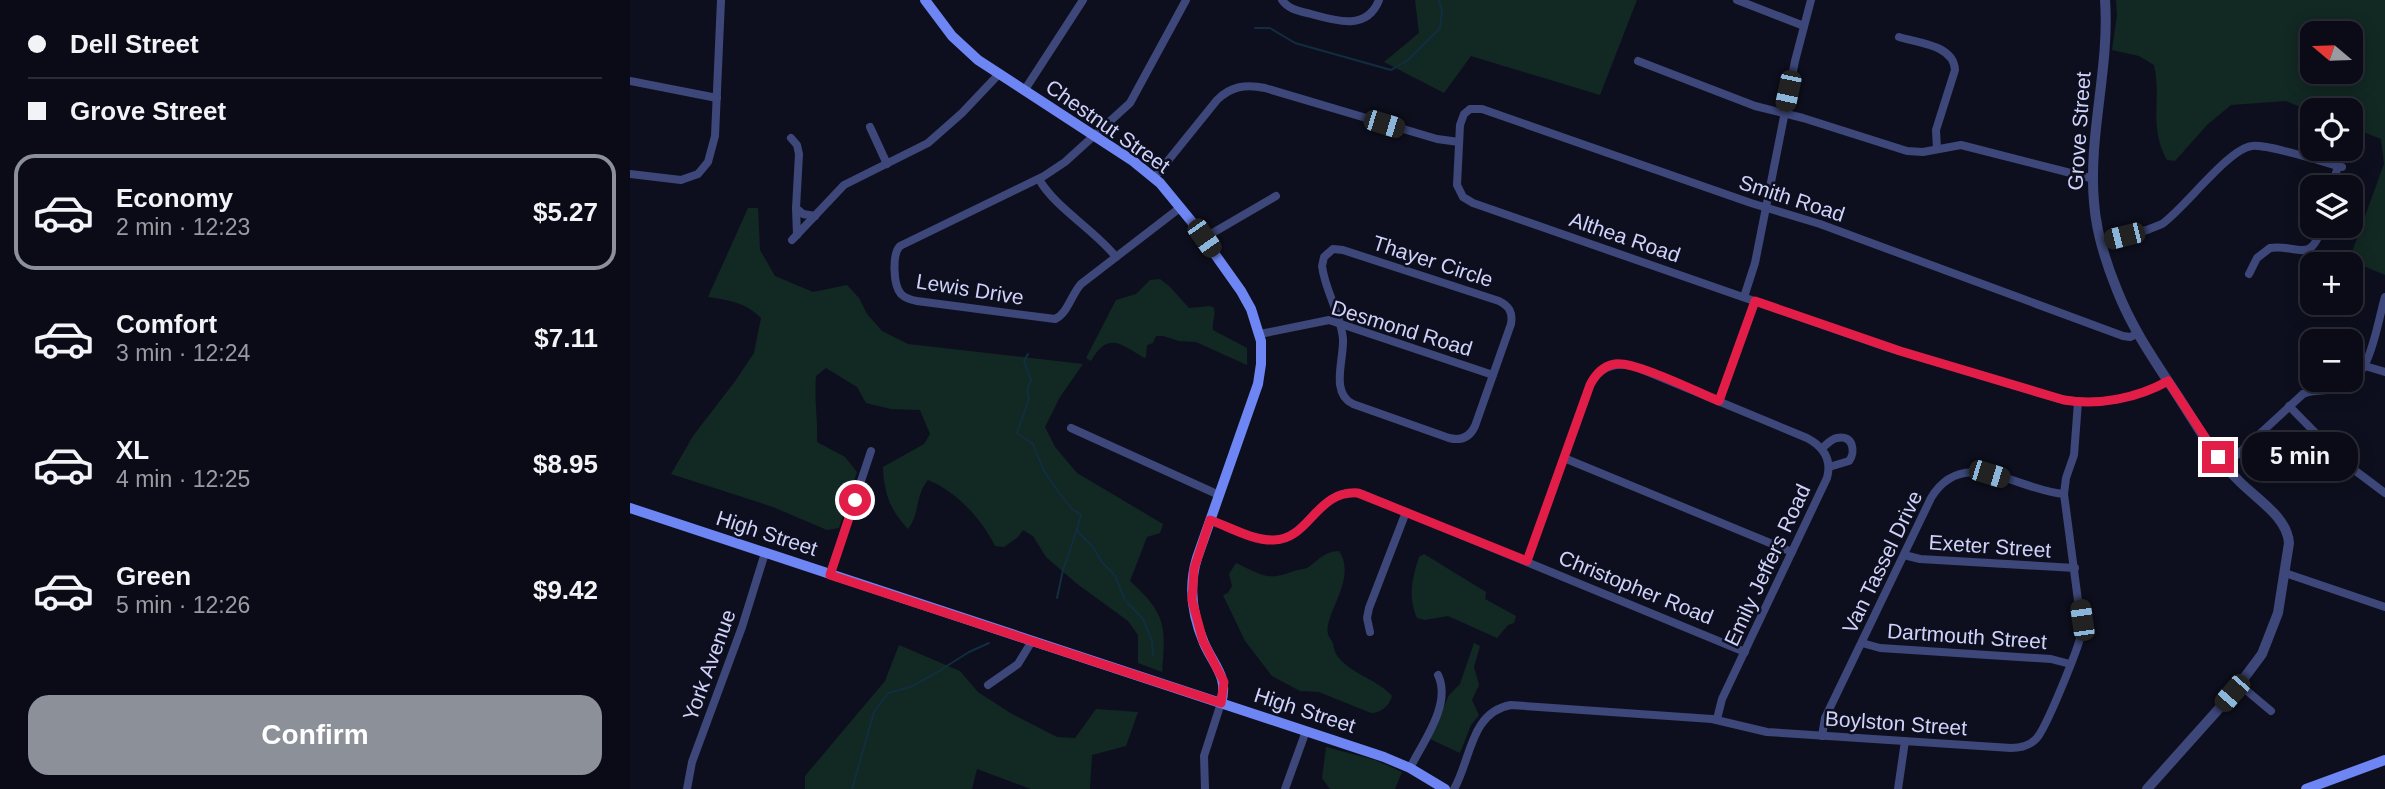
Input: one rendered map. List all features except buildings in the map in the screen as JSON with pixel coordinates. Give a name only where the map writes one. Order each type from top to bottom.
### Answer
[{"type":"main road","name":"Chestnut Street","points":[[925,0],[957,41],[998,75],[1154,178],[1181,207],[1246,299],[1260,334],[1262,358],[1258,384],[1194,569],[1192,600],[1203,641],[1224,682],[1221,703]]},
{"type":"main road","name":"High Street","points":[[630,508],[1306,730],[1410,768],[1445,789]]},
{"type":"main road","points":[[2306,789],[2385,760]]},
{"type":"street","points":[[630,174],[681,180],[702,171],[711,157],[717,97],[721,0]]},
{"type":"street","points":[[1024,91],[1083,0]]},
{"type":"street","name":"Lewis Drive","points":[[1181,207],[1081,284],[1073,293],[1063,314],[1055,319],[917,301],[901,294],[898,289],[894,261],[895,251],[900,246],[1038,179],[1059,166],[1124,111],[1186,0]]},
{"type":"street","points":[[1282,0],[1289,8],[1350,22],[1366,17],[1379,0]]},
{"type":"street","points":[[1737,0],[1804,26]]},
{"type":"street","points":[[1744,298],[1755,262],[1784,113],[1811,0]]},
{"type":"street","name":"Grove Street","points":[[2105,0],[2105,42],[2094,179],[2095,212],[2113,280],[2137,334],[2168,381],[2225,466],[2282,523],[2289,543],[2278,613],[2257,661],[2240,685],[2147,789]]},
{"type":"street","points":[[1899,37],[1942,50],[1953,60],[1955,70],[1936,130],[1937,149]]},
{"type":"street","points":[[1638,61],[1755,106],[1911,152],[1955,145],[1967,146],[2094,179]]},
{"type":"street","points":[[791,138],[797,145],[799,158],[795,238],[844,185],[932,140],[998,75]]},
{"type":"street","points":[[630,81],[717,97]]},
{"type":"street","points":[[1154,178],[1217,100],[1229,90],[1241,86],[1265,89],[1437,139],[1459,142]]},
{"type":"street","name":"Smith Road","points":[[1459,142],[1464,114],[1472,108],[1482,109],[1820,224],[2123,336],[2137,334]]},
{"type":"street","points":[[870,127],[887,164]]},
{"type":"street","name":"Althea Road","points":[[1459,142],[1457,185],[1461,195],[1467,200],[1900,351],[2031,391],[2078,402],[2113,400],[2168,381]]},
{"type":"street","points":[[2102,241],[2153,229],[2166,222],[2231,158],[2247,146],[2262,147],[2340,167],[2337,175]]},
{"type":"street","points":[[1038,179],[1049,193],[1116,257]]},
{"type":"street","points":[[1204,238],[1276,196]]},
{"type":"street","points":[[796,208],[803,214],[815,216]]},
{"type":"street","points":[[2249,274],[2257,258],[2270,248],[2299,251],[2310,249],[2318,238]]},
{"type":"street","name":"Thayer Circle","points":[[1333,248],[1343,250],[1505,304],[1510,310],[1511,320],[1493,375],[1471,432],[1460,439],[1449,438],[1346,401],[1340,386],[1343,341],[1322,266],[1324,257],[1333,248]]},
{"type":"street","points":[[2225,466],[2307,392],[2345,387],[2358,377],[2365,366],[2385,297]]},
{"type":"street","points":[[1719,401],[1755,301]]},
{"type":"street","name":"Desmond Road","points":[[1260,334],[1322,320],[1339,323],[1493,375]]},
{"type":"street","points":[[1527,561],[1592,381],[1608,366],[1632,366],[1807,438],[1822,448],[1834,439],[1847,439],[1853,447],[1853,456],[1849,461],[1829,467]]},
{"type":"street","points":[[2365,366],[2385,372]]},
{"type":"street","name":"Boylston Street","points":[[1454,789],[1481,722],[1492,711],[1506,706],[1717,719],[1761,732],[2011,748],[2026,745],[2040,734],[2082,631],[2064,494],[2074,455],[2078,402]]},
{"type":"street","points":[[2289,406],[2345,463],[2385,493]]},
{"type":"street","points":[[1071,428],[1219,495]]},
{"type":"street","name":"Emily Jeffers Road","points":[[1717,719],[1722,699],[1825,482],[1829,467],[1822,448]]},
{"type":"street","points":[[830,575],[871,451]]},
{"type":"street","points":[[1564,458],[1792,552]]},
{"type":"street","name":"Van Tassel Drive","points":[[1822,736],[1825,718],[1936,490],[1959,474],[1984,472],[2064,494]]},
{"type":"street","name":"Christopher Road","points":[[1210,520],[1272,540],[1291,535],[1328,500],[1340,494],[1362,494],[1745,652]]},
{"type":"street","points":[[1370,632],[1367,618],[1369,608],[1406,512]]},
{"type":"street","name":"York Avenue","points":[[687,789],[695,754],[765,553]]},
{"type":"street","name":"Exeter Street","points":[[1904,555],[1920,559],[2075,568]]},
{"type":"street","points":[[2286,573],[2385,607]]},
{"type":"street","points":[[988,685],[1018,664],[1031,641]]},
{"type":"street","name":"Dartmouth Street","points":[[1861,643],[1880,648],[2051,659],[2070,664]]},
{"type":"street","points":[[1410,768],[1441,701],[1443,688],[1438,675]]},
{"type":"street","points":[[2240,685],[2272,712]]},
{"type":"street","points":[[1205,789],[1204,756],[1221,703]]},
{"type":"street","points":[[1285,789],[1306,730]]},
{"type":"street","points":[[1898,789],[1905,741]]},
{"type":"green space","points":[[1415,0],[1637,0],[1600,95],[1471,56],[1444,93],[1384,62],[1419,33]]},
{"type":"green space","points":[[2116,0],[2385,0],[2385,275],[2363,266],[2363,252],[2352,252],[2357,238],[2363,238],[2363,222],[2384,164],[2381,139],[2363,132],[2363,98],[2300,98],[2300,107],[2286,101],[2231,105],[2207,125],[2175,161],[2167,160],[2158,136],[2154,65],[2139,56],[2112,50],[2117,15]]},
{"type":"green space","points":[[748,208],[758,208],[760,250],[775,276],[813,292],[847,285],[882,331],[908,344],[1083,364],[1060,397],[1045,427],[1055,447],[1077,473],[1163,524],[1160,533],[1147,537],[1130,581],[1151,603],[1161,621],[1164,643],[1162,672],[1138,663],[1138,635],[1128,621],[1046,557],[1033,536],[1023,530],[1004,547],[995,546],[967,507],[948,491],[928,480],[908,529],[889,501],[883,467],[924,444],[930,434],[920,410],[891,409],[866,403],[857,387],[826,368],[816,376],[817,442],[845,457],[857,472],[839,528],[827,530],[773,507],[671,474],[693,436],[754,353],[761,318],[737,303],[708,297]]},
{"type":"green space","points":[[1160,279],[1189,308],[1214,308],[1213,330],[1247,348],[1247,365],[1196,342],[1163,336],[1156,336],[1153,343],[1147,345],[1144,358],[1122,345],[1109,343],[1097,352],[1091,361],[1086,358],[1116,300],[1136,294],[1150,280]]},
{"type":"green space","points":[[1339,551],[1345,573],[1330,617],[1328,634],[1341,661],[1392,696],[1384,708],[1375,713],[1319,692],[1300,691],[1272,676],[1245,641],[1223,595],[1228,593],[1232,586],[1229,574],[1236,563],[1264,575],[1277,576],[1306,568],[1326,554]]},
{"type":"green space","points":[[1424,554],[1486,592],[1485,599],[1516,616],[1514,623],[1508,625],[1497,638],[1448,616],[1425,620],[1417,618],[1412,588],[1419,557]]},
{"type":"green space","points":[[1474,643],[1480,646],[1474,667],[1479,685],[1472,700],[1479,715],[1471,725],[1460,753],[1430,739],[1449,695],[1460,684]]},
{"type":"green space","points":[[899,645],[960,671],[978,692],[1012,714],[1057,737],[1075,738],[1096,709],[1138,712],[1126,746],[1092,755],[1090,789],[1031,789],[977,769],[972,789],[805,789],[805,776],[885,681]]},
{"type":"green space","points":[[1326,747],[1375,760],[1402,772],[1395,789],[1330,789],[1322,778]]},
{"type":"waterway","points":[[1255,28],[1270,28],[1295,43],[1391,70],[1408,60],[1440,28],[1442,11],[1439,0]]},
{"type":"waterway","points":[[1028,354],[1024,361],[1031,380],[1027,390],[1029,399],[1017,433],[1033,444],[1043,469],[1057,490],[1072,509],[1081,515],[1077,529],[1079,533],[1115,576],[1125,600],[1143,619],[1152,641],[1153,655]]},
{"type":"waterway","points":[[1057,598],[1077,529]]},
{"type":"waterway","points":[[852,789],[874,712],[888,693],[910,687],[989,643]]},
{"type":"route","points":[[855,500],[830,575],[1221,703],[1224,682],[1196,621],[1191,587],[1210,520],[1263,539],[1282,539],[1299,529],[1328,500],[1353,492],[1367,495],[1527,561],[1590,385],[1597,374],[1613,365],[1632,366],[1719,401],[1755,301],[1900,351],[2064,400],[2085,403],[2105,401],[2142,392],[2168,381],[2218,457]]}]
